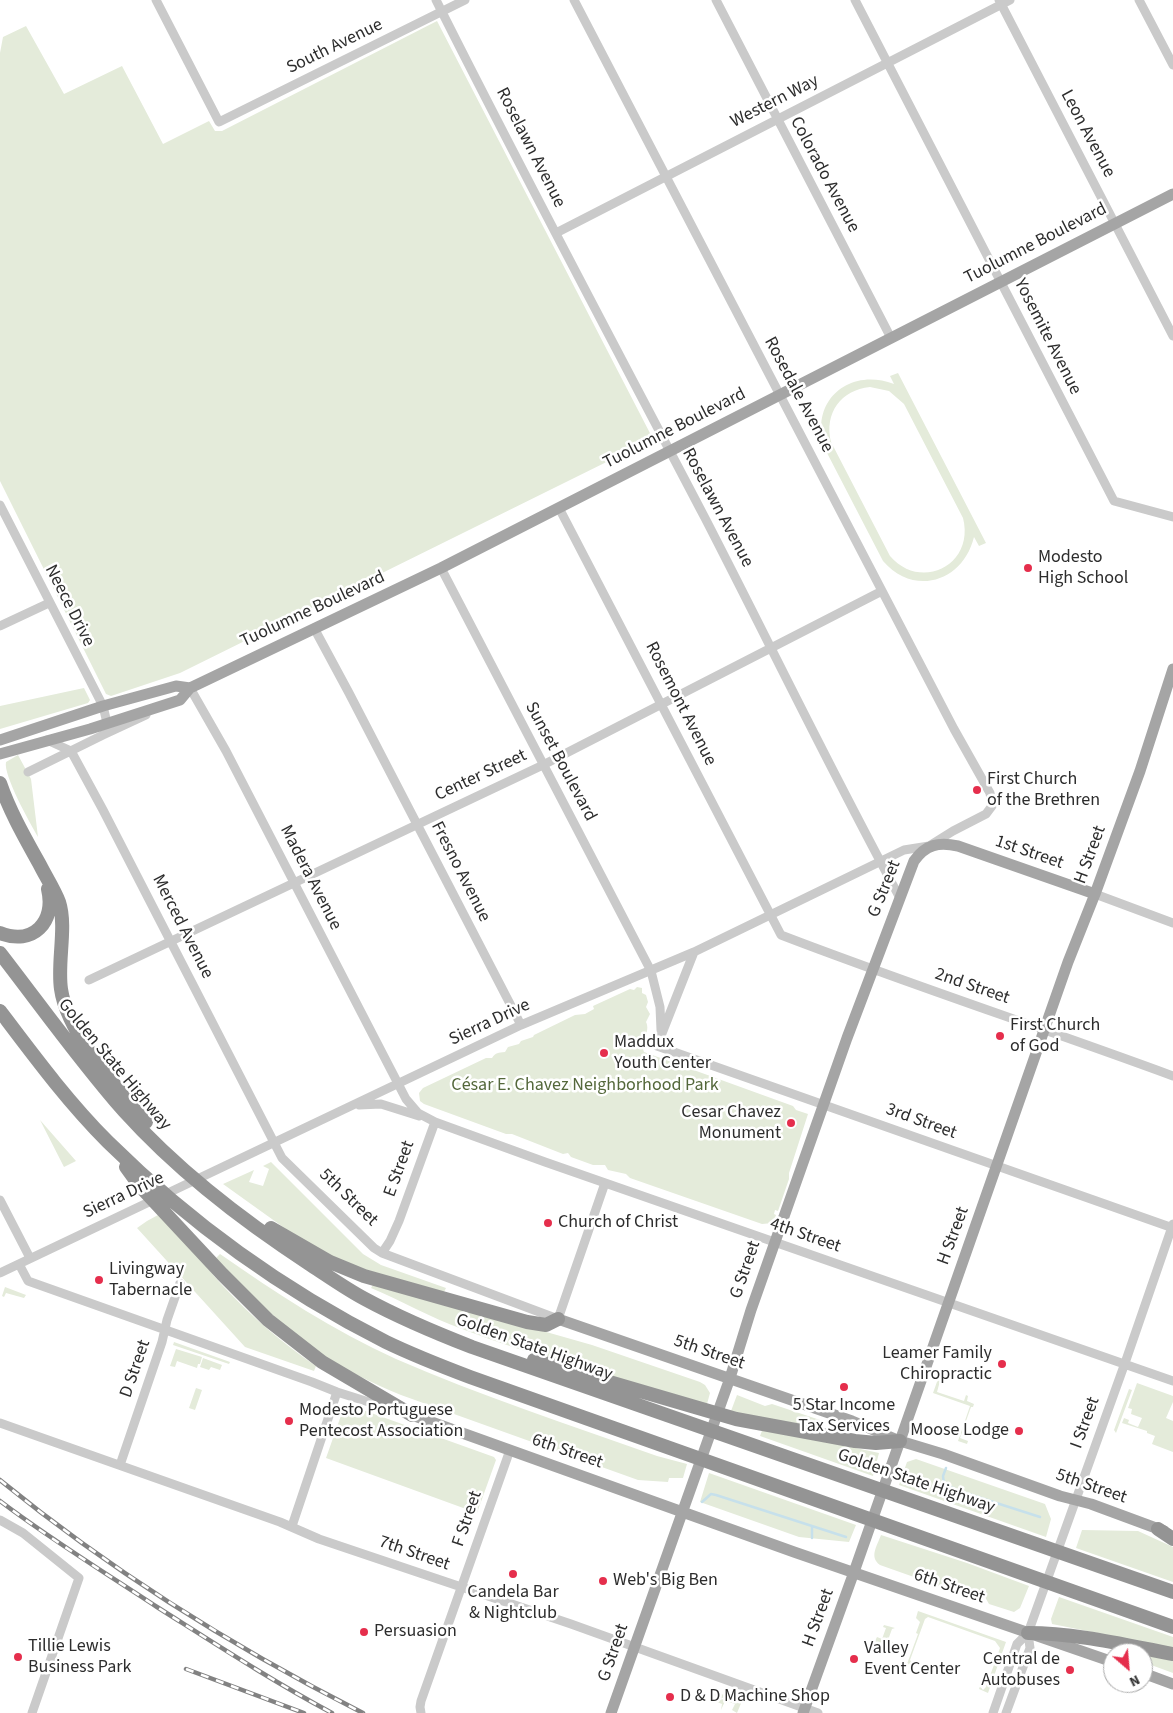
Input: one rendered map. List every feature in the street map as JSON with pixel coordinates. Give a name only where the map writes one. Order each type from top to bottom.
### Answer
[{"type":"highway","points":[[0,783],[21,831],[56,894],[60,906],[61,990],[71,1018],[94,1057],[188,1174]]},
{"type":"highway","points":[[0,934],[21,937],[28,936],[40,929],[49,911],[50,895],[44,874]]},
{"type":"highway","name":"Golden State Highway","points":[[0,953],[124,1111],[156,1145],[212,1194],[263,1233],[363,1298],[434,1332],[472,1347],[1173,1592]]},
{"type":"highway","points":[[0,1011],[47,1074]]},
{"type":"highway","points":[[0,1025],[107,1141],[194,1221],[261,1270],[344,1320],[417,1356],[470,1377],[1173,1627]]},
{"type":"highway","points":[[107,1141],[139,1185],[268,1320],[322,1362],[412,1415]]},
{"type":"highway","points":[[212,1194],[330,1262],[364,1276],[526,1322],[546,1325],[558,1319]]},
{"type":"highway","points":[[472,1347],[510,1352],[736,1419],[855,1441],[876,1443],[900,1441]]},
{"type":"highway","points":[[1158,1529],[1173,1539]]},
{"type":"highway","points":[[1028,1633],[1045,1633],[1082,1638],[1173,1654]]},
{"type":"main road","name":"Tuolumne Boulevard","points":[[0,754],[90,729],[180,700],[190,688],[441,568],[1173,194]]},
{"type":"main road","name":"H Street","points":[[804,1710],[1079,932],[1140,771],[1173,669]]},
{"type":"main road","name":"Tuolumne Boulevard","points":[[0,740],[103,706],[176,686],[190,688]]},
{"type":"main road","name":"1st Street","points":[[929,846],[944,844],[958,846],[1095,894]]},
{"type":"main road","name":"G Street","points":[[611,1713],[730,1378],[750,1310],[872,970],[914,861],[929,846]]},
{"type":"main road","name":"5th Street","points":[[558,1319],[852,1421],[900,1441],[943,1454],[1173,1534]]},
{"type":"main road","name":"6th Street","points":[[412,1415],[1103,1659]]},
{"type":"main road","points":[[1153,1677],[1173,1684]]},
{"type":"street","name":"South Avenue","points":[[156,0],[219,122],[465,0]]},
{"type":"street","name":"Roselawn Avenue","points":[[436,0],[900,898]]},
{"type":"street","name":"Rosedale Avenue","points":[[574,0],[954,729],[990,794],[992,806]]},
{"type":"street","name":"Colorado Avenue","points":[[716,0],[891,338]]},
{"type":"street","name":"Yosemite Avenue","points":[[855,0],[1114,501],[1173,518]]},
{"type":"street","name":"Western Way","points":[[556,233],[888,63],[1000,2],[1010,0]]},
{"type":"street","points":[[1139,0],[1173,65]]},
{"type":"street","name":"Leon Avenue","points":[[1000,2],[1173,336]]},
{"type":"street","name":"Neece Drive","points":[[0,505],[103,706],[107,723]]},
{"type":"street","name":"Rosemont Avenue","points":[[559,508],[770,915]]},
{"type":"street","name":"Sunset Boulevard","points":[[441,568],[651,971]]},
{"type":"street","name":"Center Street","points":[[89,980],[543,765],[882,591]]},
{"type":"street","points":[[0,626],[49,603]]},
{"type":"street","name":"Fresno Avenue","points":[[314,628],[521,1025]]},
{"type":"street","name":"Madera Avenue","points":[[190,688],[226,751],[399,1084]]},
{"type":"street","name":"Tuolumne Boulevard","points":[[28,772],[170,703]]},
{"type":"street","points":[[103,735],[107,723]]},
{"type":"street","points":[[47,740],[71,751]]},
{"type":"street","name":"Merced Avenue","points":[[71,751],[274,1142]]},
{"type":"street","name":"Sierra Drive","points":[[0,1273],[521,1025],[694,952],[904,850],[929,846],[986,814],[992,806]]},
{"type":"street","name":"1st Street","points":[[1095,894],[1147,915],[1173,923]]},
{"type":"street","name":"2nd Street","points":[[770,915],[781,935],[872,970],[1046,1029],[1173,1076]]},
{"type":"street","points":[[661,1036],[694,952]]},
{"type":"street","points":[[651,971],[660,1007],[661,1036]]},
{"type":"street","name":"3rd Street","points":[[661,1036],[658,1046],[1172,1226]]},
{"type":"street","name":"4th Street","points":[[399,1084],[410,1106],[431,1120]]},
{"type":"street","name":"4th Street","points":[[350,1107],[381,1104],[431,1120],[605,1183],[1173,1381]]},
{"type":"street","name":"E Street","points":[[382,1253],[399,1221],[431,1120]]},
{"type":"street","name":"5th Street","points":[[274,1142],[282,1158],[365,1240],[382,1253],[558,1319]]},
{"type":"street","points":[[558,1319],[605,1183]]},
{"type":"street","points":[[0,1200],[30,1258]]},
{"type":"street","name":"I Street","points":[[1006,1713],[1030,1648],[1028,1633],[1038,1602],[1125,1363],[1172,1226]]},
{"type":"street","name":"6th Street","points":[[19,1264],[28,1281],[337,1392],[412,1415]]},
{"type":"street","name":"D Street","points":[[120,1465],[180,1284]]},
{"type":"street","points":[[292,1526],[337,1392]]},
{"type":"street","name":"7th Street","points":[[0,1423],[292,1526],[319,1539],[571,1624],[804,1710],[818,1713]]},
{"type":"street","name":"F Street","points":[[421,1713],[421,1701],[510,1450]]},
{"type":"street","points":[[0,1520],[22,1533],[79,1578],[32,1713]]},
{"type":"street","name":"I Street","points":[[993,1713],[1017,1644],[1028,1633]]},
{"type":"green space","points":[[437,21],[653,439],[180,673],[111,696],[106,694],[0,481],[0,53],[3,37],[26,26],[64,94],[122,66],[163,144],[209,121],[215,131],[222,131]]},
{"type":"green space","points":[[898,373],[986,543],[979,546],[974,537],[960,565],[949,574],[936,579],[923,581],[909,579],[895,572],[883,561],[826,451],[822,434],[822,418],[827,404],[835,393],[847,385],[861,380],[877,380],[894,384],[890,376]],"holes":[[[870,387],[889,391],[904,404],[963,518],[965,535],[961,549],[953,560],[943,568],[930,572],[916,572],[903,567],[890,556],[831,442],[830,422],[837,405],[843,398],[860,389]]]},
{"type":"green space","points":[[84,688],[90,700],[88,703],[0,729],[0,706]]},
{"type":"green space","points":[[18,755],[31,779],[38,837],[18,799],[6,768],[6,762]]},
{"type":"green space","name":"César E. Chavez Neighborhood Park","points":[[637,987],[642,988],[642,993],[646,995],[648,1002],[646,1007],[650,1014],[646,1022],[647,1029],[643,1044],[644,1052],[793,1106],[796,1110],[808,1114],[778,1211],[775,1210],[774,1214],[776,1215],[773,1223],[762,1224],[630,1178],[626,1174],[608,1170],[605,1165],[593,1165],[571,1157],[568,1153],[563,1154],[512,1134],[506,1134],[420,1101],[419,1093],[423,1088],[486,1058],[492,1058],[496,1054],[505,1052],[508,1047],[519,1044],[521,1041],[533,1037],[575,1015],[585,1014],[594,1009],[593,1006],[630,989],[634,990]]},
{"type":"green space","points":[[40,1120],[76,1161],[64,1167]]},
{"type":"green space","points":[[271,1162],[363,1254],[381,1265],[446,1288],[444,1292],[371,1272],[334,1257],[290,1232],[223,1184],[254,1170],[249,1182],[263,1186],[269,1169],[263,1166]]},
{"type":"green space","points":[[158,1215],[176,1231],[223,1286],[245,1308],[267,1329],[316,1366],[314,1371],[245,1347],[137,1228]]},
{"type":"green space","points":[[220,1254],[306,1311],[373,1348],[428,1373],[493,1398],[657,1456],[687,1464],[683,1478],[669,1478],[668,1482],[638,1480],[401,1395],[369,1381],[328,1359],[291,1331],[215,1259]]},
{"type":"green space","points":[[374,1283],[592,1345],[700,1382],[705,1385],[710,1393],[707,1404],[553,1360],[492,1340],[439,1320],[371,1288]]},
{"type":"green space","points":[[5,1287],[26,1295],[24,1298],[6,1293],[4,1297],[2,1296]]},
{"type":"green space","points":[[174,1342],[230,1362],[229,1364],[173,1345]]},
{"type":"green space","points":[[176,1349],[202,1357],[197,1368],[177,1361],[175,1367],[170,1366]]},
{"type":"green space","points":[[203,1358],[222,1365],[220,1370],[211,1367],[209,1370],[200,1367]]},
{"type":"green space","points":[[938,1379],[940,1381],[937,1392],[964,1401],[966,1395],[968,1396],[967,1401],[974,1404],[971,1407],[960,1438],[968,1441],[967,1444],[958,1441],[970,1406],[933,1393]]},
{"type":"green space","points":[[1137,1383],[1173,1396],[1173,1402],[1166,1418],[1173,1421],[1173,1452],[1152,1444],[1155,1436],[1147,1433],[1147,1431],[1122,1423],[1124,1418],[1129,1420],[1128,1423],[1138,1427],[1142,1418],[1131,1414],[1132,1409],[1128,1408]]},
{"type":"green space","points":[[196,1388],[202,1390],[195,1410],[189,1408]]},
{"type":"green space","points":[[1129,1389],[1132,1390],[1116,1433],[1114,1430]]},
{"type":"green space","points":[[737,1395],[765,1406],[772,1404],[820,1420],[818,1427],[731,1411]]},
{"type":"green space","points":[[349,1405],[494,1457],[496,1460],[477,1513],[326,1458],[344,1407]]},
{"type":"green space","points":[[763,1428],[879,1453],[873,1476],[760,1436]]},
{"type":"green space","points":[[916,1459],[1045,1504],[1051,1519],[1046,1537],[899,1485],[907,1462]]},
{"type":"green space","points":[[709,1473],[856,1525],[849,1542],[799,1537],[700,1502]]},
{"type":"green space","points":[[1082,1530],[1138,1531],[1173,1547],[1173,1582],[1076,1548]]},
{"type":"green space","points":[[881,1535],[967,1563],[1029,1586],[1020,1608],[1014,1612],[989,1604],[985,1597],[966,1591],[959,1593],[880,1565],[874,1555]]},
{"type":"green space","points":[[1059,1597],[1173,1637],[1173,1648],[1052,1624],[1051,1619]]},
{"type":"green space","points":[[918,1611],[1006,1642],[988,1693],[979,1689],[980,1686],[983,1690],[986,1687],[1000,1648],[995,1641],[928,1617],[925,1619],[910,1660],[914,1666],[907,1664],[918,1634],[916,1633],[920,1622],[916,1618]]},
{"type":"green space","points":[[884,1625],[895,1628],[892,1629],[888,1640],[895,1643],[892,1650],[874,1643],[877,1637],[882,1639],[886,1628],[883,1627]]},
{"type":"green space","points":[[1153,1656],[1173,1661],[1173,1673],[1153,1666]]},
{"type":"green space","points":[[715,1692],[727,1696],[717,1700],[726,1699],[721,1710],[722,1704],[712,1700]]},
{"type":"green space","points":[[732,1698],[742,1701],[737,1713],[732,1710],[735,1704],[729,1702]]},
{"type":"waterway","points":[[946,1468],[943,1476],[944,1484],[959,1491],[1040,1517]]},
{"type":"waterway","points":[[702,1502],[711,1494],[716,1495],[846,1537]]},
{"type":"waterway","points":[[812,1527],[812,1538]]},
{"type":"railway","points":[[0,1480],[85,1545],[175,1606],[268,1662],[363,1713]]},
{"type":"railway","points":[[0,1501],[58,1542],[157,1607],[265,1675],[332,1713]]},
{"type":"railway","points":[[186,1669],[304,1713]]},
{"type":"place","name":"Modesto High School","points":[[1028,568]]},
{"type":"place","name":"First Church of the Brethren","points":[[977,790]]},
{"type":"place","name":"First Church of God","points":[[1000,1036]]},
{"type":"place","name":"Maddux Youth Center","points":[[604,1053]]},
{"type":"place","name":"Cesar Chavez Monument","points":[[791,1123]]},
{"type":"place","name":"Church of Christ","points":[[548,1223]]},
{"type":"place","name":"Livingway Tabernacle","points":[[99,1280]]},
{"type":"place","name":"Leamer Family Chiropractic","points":[[1002,1364]]},
{"type":"place","name":"5 Star Income Tax Services","points":[[844,1387]]},
{"type":"place","name":"Modesto Portuguese Pentecost Association","points":[[289,1421]]},
{"type":"place","name":"Moose Lodge","points":[[1019,1431]]},
{"type":"place","name":"Candela Bar & Nightclub","points":[[513,1574]]},
{"type":"place","name":"Web's Big Ben","points":[[603,1581]]},
{"type":"place","name":"Persuasion","points":[[364,1632]]},
{"type":"place","name":"Tillie Lewis Business Park","points":[[18,1657]]},
{"type":"place","name":"Valley Event Center","points":[[854,1659]]},
{"type":"place","name":"Central de Autobuses","points":[[1070,1670]]},
{"type":"place","name":"D & D Machine Shop","points":[[670,1697]]}]
